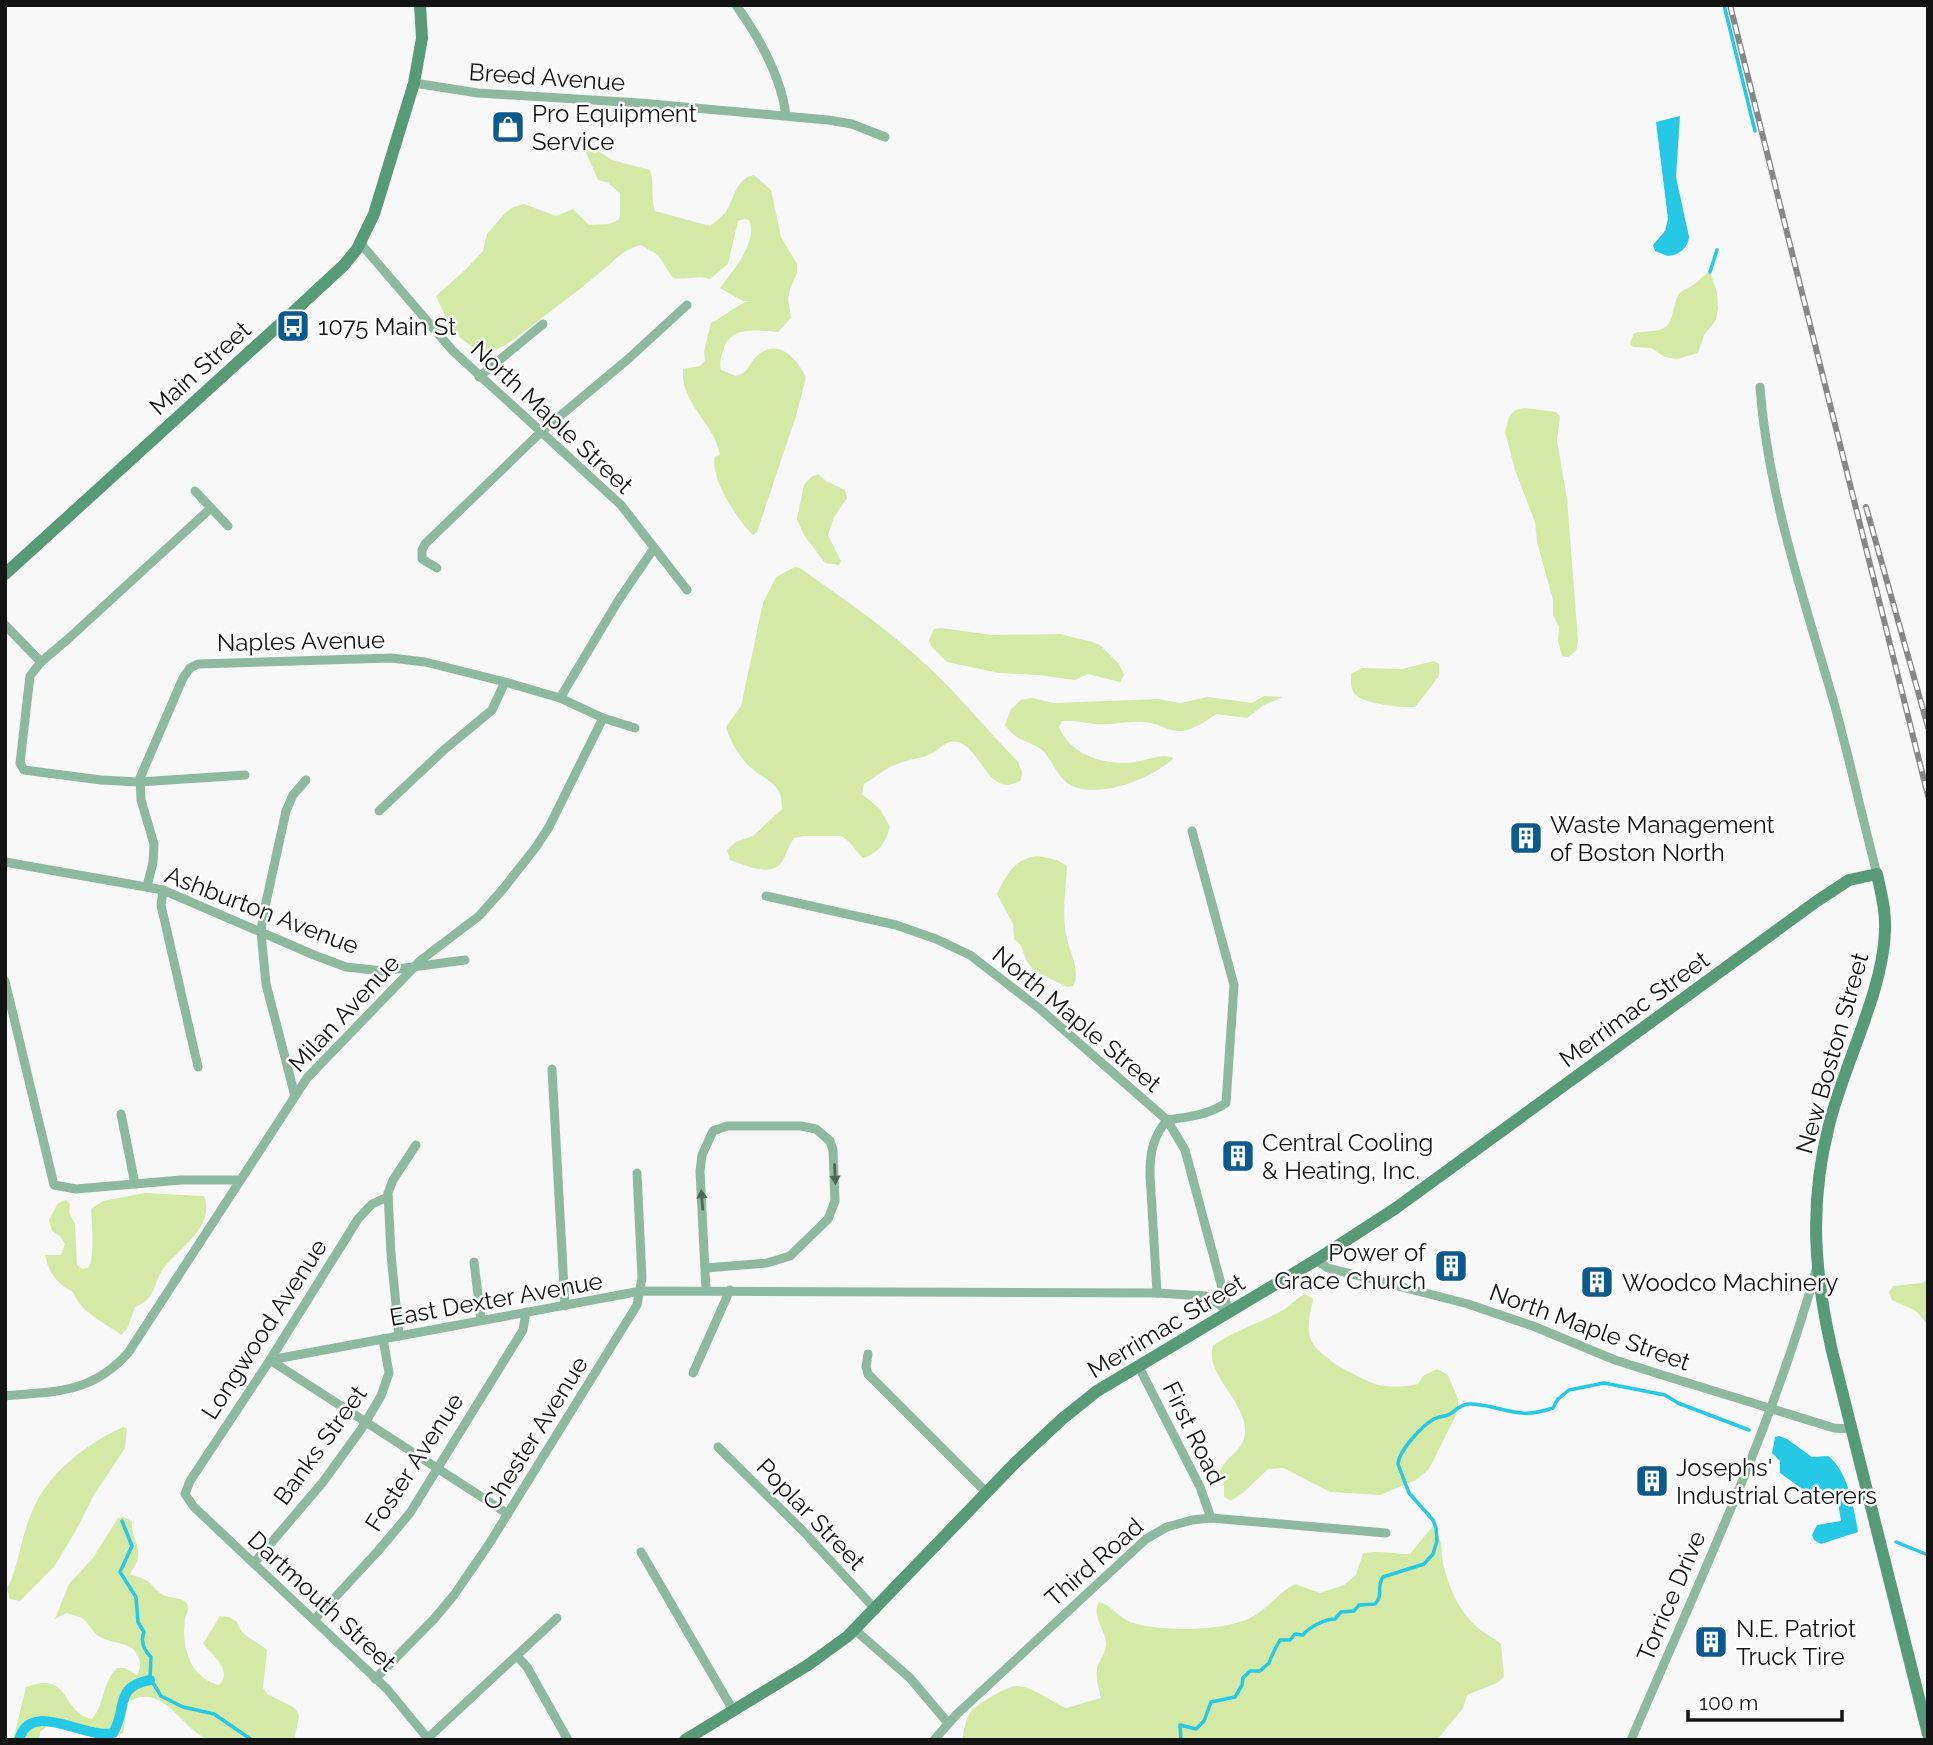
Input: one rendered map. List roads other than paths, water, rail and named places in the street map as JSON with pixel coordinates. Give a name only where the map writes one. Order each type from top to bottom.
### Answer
[{"type":"main road","name":"Main Street","points":[[5,574],[344,265],[361,244],[374,214],[414,83],[422,38],[420,5]]},
{"type":"main road","name":"Merrimac Street","points":[[685,1740],[824,1654],[855,1630],[987,1493],[1067,1414],[1097,1391],[1316,1260],[1396,1208],[1835,888],[1851,879],[1877,874]]},
{"type":"main road","name":"New Boston Street","points":[[1877,874],[1885,912],[1884,944],[1877,979],[1835,1103],[1821,1161],[1815,1217],[1816,1269],[1828,1335],[1928,1734]]},
{"type":"street","points":[[736,5],[758,41],[783,93],[786,115]]},
{"type":"street","name":"Breed Avenue","points":[[414,83],[478,93],[786,115],[847,123],[885,137]]},
{"type":"street","name":"North Maple Street","points":[[361,244],[435,332],[479,377],[621,505],[687,590]]},
{"type":"street","points":[[437,568],[422,559],[425,544],[542,431],[627,360],[687,305]]},
{"type":"street","points":[[479,377],[543,324]]},
{"type":"street","name":"New Boston Street","points":[[1760,387],[1769,463],[1810,622],[1849,756],[1877,874]]},
{"type":"street","points":[[195,491],[228,526]]},
{"type":"street","points":[[211,508],[41,662],[30,676],[20,763],[22,769],[29,772],[139,782],[245,775]]},
{"type":"street","points":[[560,698],[618,601],[654,548]]},
{"type":"street","points":[[5,625],[41,662]]},
{"type":"street","name":"Naples Avenue","points":[[139,782],[183,678],[190,668],[198,664],[403,659],[425,662],[560,698],[603,718],[635,728]]},
{"type":"street","points":[[379,811],[445,749],[492,710],[505,682]]},
{"type":"street","name":"Milan Avenue","points":[[5,1396],[85,1385],[108,1373],[128,1353],[295,1096],[330,1052],[427,954],[484,911],[531,854],[556,814],[603,718]]},
{"type":"street","points":[[295,1096],[266,984],[261,932],[284,819],[291,799],[306,780]]},
{"type":"street","points":[[139,782],[141,800],[154,844],[153,863],[147,886]]},
{"type":"street","points":[[1192,831],[1234,985],[1226,1103],[1200,1116],[1167,1120],[1158,1132],[1150,1158],[1150,1203],[1157,1293],[1206,1296],[1228,1311]]},
{"type":"street","name":"Ashburton Avenue","points":[[5,862],[163,890],[346,967],[383,971],[465,960]]},
{"type":"street","points":[[163,890],[161,904],[198,1067]]},
{"type":"street","name":"North Maple Street","points":[[766,896],[897,925],[970,955],[1040,1009],[1167,1120],[1187,1157],[1228,1311]]},
{"type":"street","points":[[5,981],[51,1181],[55,1186],[76,1189],[213,1179],[240,1180]]},
{"type":"street","points":[[552,1069],[565,1306]]},
{"type":"street","points":[[121,1114],[135,1184]]},
{"type":"street","points":[[706,1268],[782,1260],[795,1253],[828,1219],[834,1208],[836,1192],[833,1150],[825,1135],[816,1129],[801,1126],[727,1126],[713,1131],[702,1155],[700,1171],[706,1290]]},
{"type":"street","points":[[399,1336],[390,1254],[388,1197],[393,1180],[416,1145]]},
{"type":"street","name":"Chester Avenue","points":[[376,1679],[449,1601],[508,1514],[635,1309],[641,1291],[637,1173]]},
{"type":"street","name":"Longwood Avenue","points":[[185,1494],[190,1481],[221,1431],[270,1360],[358,1219],[372,1204],[388,1197]]},
{"type":"street","name":"North Maple Street","points":[[1316,1260],[1328,1268],[1490,1311],[1615,1360],[1838,1429],[1851,1429]]},
{"type":"street","points":[[474,1262],[481,1320]]},
{"type":"street","name":"Torrice Drive","points":[[1631,1740],[1772,1408],[1816,1269]]},
{"type":"street","points":[[693,1373],[730,1290]]},
{"type":"street","name":"East Dexter Avenue","points":[[270,1360],[641,1291],[1157,1293]]},
{"type":"street","name":"Foster Avenue","points":[[314,1620],[407,1517],[523,1329],[526,1312]]},
{"type":"street","name":"Banks Street","points":[[254,1563],[323,1482],[366,1422],[381,1396],[389,1375],[383,1339]]},
{"type":"street","points":[[868,1354],[866,1367],[870,1376],[987,1493]]},
{"type":"street","points":[[270,1360],[508,1514]]},
{"type":"street","name":"First Road","points":[[1138,1365],[1200,1487],[1211,1518]]},
{"type":"street","name":"Poplar Street","points":[[718,1447],[803,1531],[876,1610]]},
{"type":"street","name":"Dartmouth Street","points":[[185,1494],[194,1507],[397,1700],[429,1739]]},
{"type":"street","name":"Third Road","points":[[934,1740],[948,1723],[1146,1539],[1167,1527],[1211,1518],[1386,1533]]},
{"type":"street","points":[[641,1552],[733,1710]]},
{"type":"street","points":[[429,1739],[557,1618]]},
{"type":"street","points":[[855,1630],[910,1678],[948,1723]]},
{"type":"street","points":[[517,1656],[527,1667],[568,1740]]},
{"type":"water","points":[[1680,116],[1676,177],[1689,237],[1682,250],[1668,256],[1655,251],[1653,245],[1665,231],[1668,219],[1656,122]]},
{"type":"water","points":[[1779,1436],[1812,1457],[1828,1456],[1835,1463],[1849,1491],[1858,1532],[1821,1544],[1814,1540],[1812,1535],[1817,1525],[1841,1521],[1838,1502],[1801,1488],[1780,1473],[1780,1461],[1772,1453],[1775,1437]]},
{"type":"waterway","points":[[1724,5],[1755,131]]},
{"type":"waterway","points":[[1710,272],[1717,250]]},
{"type":"waterway","points":[[1181,1740],[1180,1725],[1196,1729],[1204,1721],[1211,1702],[1235,1697],[1243,1678],[1250,1671],[1260,1671],[1269,1663],[1280,1640],[1290,1640],[1295,1634],[1303,1635],[1318,1624],[1335,1619],[1341,1612],[1354,1611],[1359,1605],[1375,1604],[1383,1577],[1424,1564],[1433,1554],[1437,1541],[1433,1520],[1409,1493],[1398,1464],[1402,1452],[1412,1438],[1434,1419],[1468,1404],[1522,1413],[1542,1411],[1553,1408],[1558,1399],[1569,1390],[1604,1383],[1665,1395],[1678,1403],[1749,1430]]},
{"type":"waterway","points":[[122,1521],[132,1546],[120,1572],[136,1597],[138,1622],[144,1632],[143,1646],[151,1657],[150,1678],[161,1696],[183,1707],[214,1714],[252,1740]]},
{"type":"waterway","points":[[1896,1542],[1928,1555]]},
{"type":"waterway","points":[[19,1740],[25,1728],[34,1722],[46,1721],[101,1734],[113,1733],[126,1694],[138,1683],[150,1680]]},
{"type":"railway","points":[[1730,5],[1928,796]]},
{"type":"railway","points":[[1866,507],[1928,727]]},
{"type":"place","name":"Pro Equipment Service","points":[[508,127]]},
{"type":"place","name":"1075 Main St","points":[[293,326]]},
{"type":"place","name":"Waste Management of Boston North","points":[[1526,838]]},
{"type":"place","name":"Central Cooling & Heating, Inc.","points":[[1238,1156]]},
{"type":"place","name":"Power of Grace Church","points":[[1451,1266]]},
{"type":"place","name":"Woodco Machinery","points":[[1597,1282]]},
{"type":"place","name":"Josephs' Industrial Caterers","points":[[1652,1481]]},
{"type":"place","name":"N.E. Patriot Truck Tire","points":[[1711,1642]]}]
